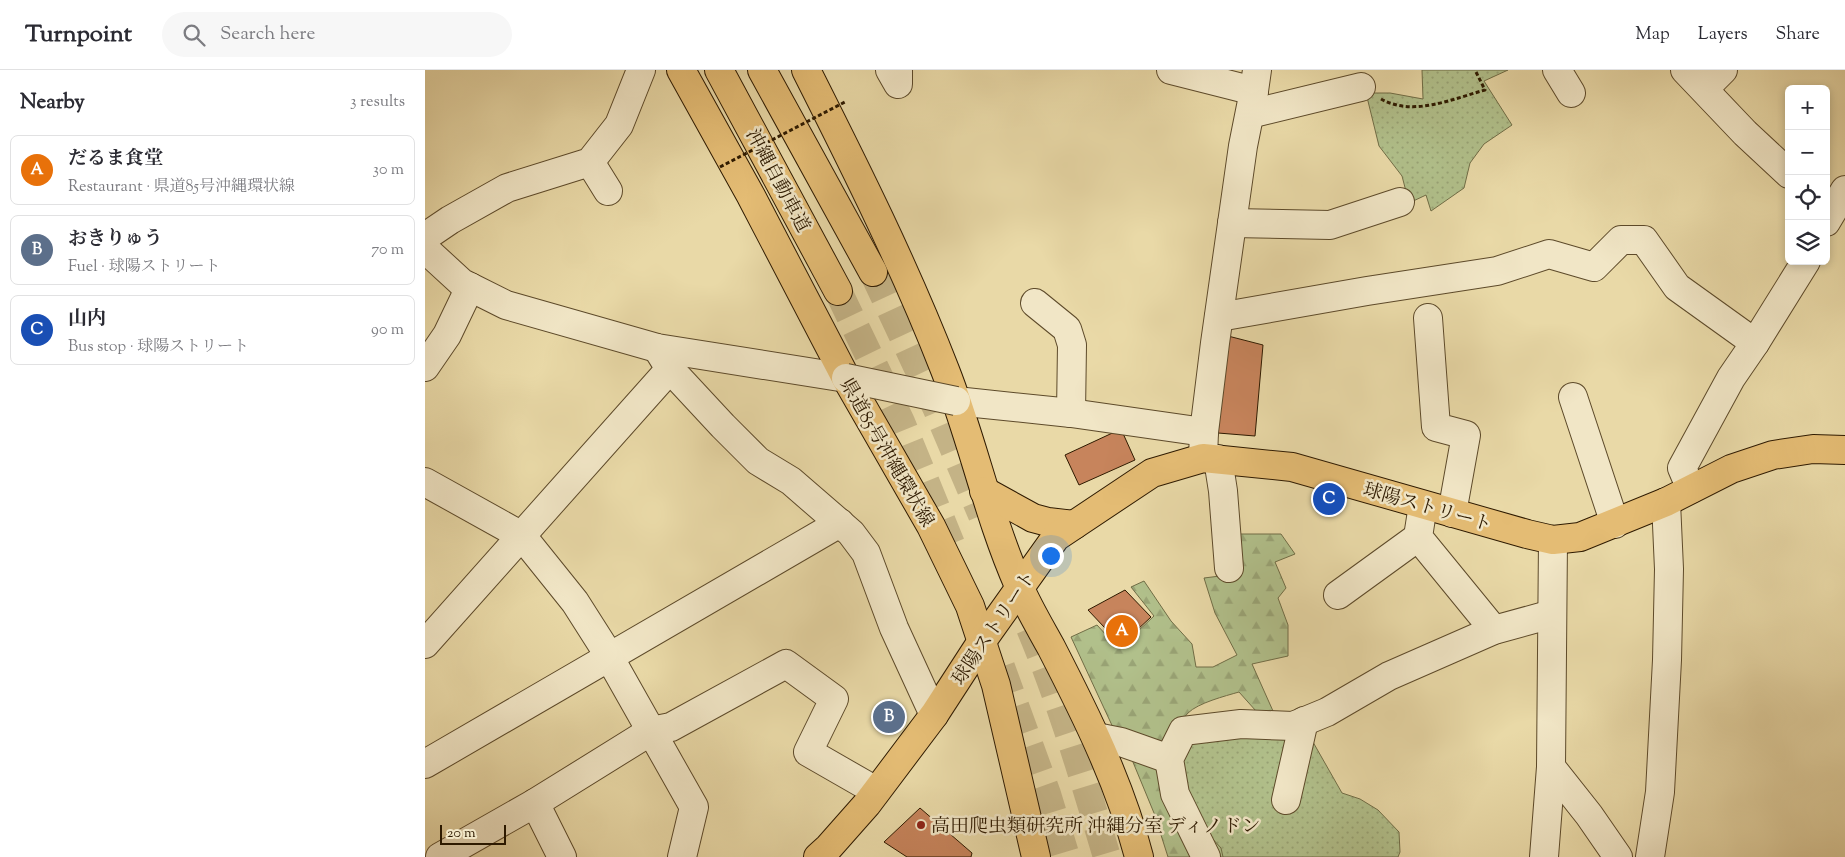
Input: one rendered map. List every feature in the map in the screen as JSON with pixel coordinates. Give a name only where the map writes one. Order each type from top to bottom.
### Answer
[{"type":"main road","name":"県道85号沖縄環状線","points":[[681,70],[751,196],[846,378],[947,558],[970,606],[996,685],[1036,857]]},
{"type":"main road","name":"沖縄自動車道","points":[[719,70],[838,291]]},
{"type":"main road","name":"沖縄自動車道","points":[[762,70],[873,272]]},
{"type":"main road","points":[[806,70],[886,232],[919,306],[956,401],[996,529],[1019,588],[1095,737],[1125,810],[1139,857]]},
{"type":"main road","name":"球陽ストリート","points":[[818,857],[829,847],[876,791],[934,715],[982,641],[1056,537],[1152,473],[1208,450],[1292,467],[1553,540],[1580,537],[1615,524],[1666,502],[1731,469],[1773,455],[1813,449],[1845,450]]},
{"type":"main road","points":[[984,491],[1033,518],[1074,525]]},
{"type":"street","points":[[425,237],[450,220],[507,188],[589,162],[619,125],[641,70]]},
{"type":"street","points":[[890,70],[898,84],[898,70]]},
{"type":"street","points":[[1171,70],[1254,92],[1361,87]]},
{"type":"street","points":[[1685,70],[1714,79],[1745,133],[1785,170]]},
{"type":"street","points":[[1229,568],[1223,490],[1208,450],[1219,317],[1243,146],[1254,92]]},
{"type":"street","points":[[589,162],[608,191]]},
{"type":"street","points":[[1830,212],[1845,190]]},
{"type":"street","points":[[1232,223],[1330,225],[1400,202]]},
{"type":"street","points":[[1219,317],[1367,291],[1497,272],[1549,254],[1594,267],[1621,240],[1644,240],[1677,287],[1755,343]]},
{"type":"street","points":[[425,249],[462,283],[506,305],[663,358],[846,378],[956,401],[1071,413],[1208,450]]},
{"type":"street","points":[[1691,490],[1682,468],[1731,378],[1804,265]]},
{"type":"street","points":[[425,367],[447,335],[470,287]]},
{"type":"street","points":[[1035,303],[1067,329],[1072,345],[1071,413]]},
{"type":"street","points":[[1428,318],[1436,427],[1465,435],[1452,513]]},
{"type":"street","points":[[663,358],[758,461],[791,481],[851,532],[866,553],[894,628],[934,715]]},
{"type":"street","points":[[425,644],[522,536],[663,358]]},
{"type":"street","points":[[1573,397],[1615,524]]},
{"type":"street","points":[[425,482],[522,536],[575,602],[609,656],[694,807],[682,857]]},
{"type":"street","points":[[1650,857],[1660,792],[1667,660],[1669,569],[1666,502]]},
{"type":"street","points":[[1338,596],[1418,537],[1423,505]]},
{"type":"street","points":[[425,764],[840,523]]},
{"type":"street","points":[[1418,537],[1494,630]]},
{"type":"street","points":[[1544,857],[1551,767],[1553,540]]},
{"type":"street","points":[[1206,857],[1175,794],[1169,759],[1183,731],[1241,724],[1293,726],[1327,712],[1389,676],[1494,630],[1553,614]]},
{"type":"street","points":[[440,857],[535,803],[651,731],[671,727],[786,664],[834,699],[808,752],[876,791]]},
{"type":"street","points":[[1286,800],[1304,721]]},
{"type":"street","points":[[1095,737],[1121,742],[1169,759]]},
{"type":"street","points":[[1551,767],[1589,815],[1618,857]]},
{"type":"street","points":[[535,803],[562,857]]},
{"type":"path","points":[[1361,87],[1390,104],[1417,108],[1485,90],[1475,70]]},
{"type":"path","points":[[720,167],[845,102]]},
{"type":"green space","points":[[1422,70],[1508,70],[1484,81],[1512,125],[1484,144],[1470,163],[1464,188],[1431,211],[1426,195],[1409,203],[1402,176],[1379,146],[1366,93],[1390,93],[1423,99]]},
{"type":"green space","points":[[1233,534],[1281,534],[1295,554],[1275,562],[1286,588],[1278,598],[1288,625],[1288,656],[1252,664],[1273,711],[1256,711],[1239,692],[1205,703],[1192,709],[1184,717],[1167,752],[1116,734],[1071,637],[1097,625],[1119,649],[1154,616],[1131,587],[1144,581],[1171,621],[1192,644],[1196,667],[1213,667],[1237,655],[1215,613],[1204,578],[1228,575]]},
{"type":"green space","points":[[1305,728],[1342,793],[1360,799],[1378,810],[1399,832],[1400,852],[1398,857],[1223,857],[1221,848],[1185,809],[1176,757],[1184,741]]},
{"type":"green space","points":[[1128,750],[1162,762],[1250,857],[1168,857],[1154,813]]},
{"type":"building","points":[[1228,336],[1263,345],[1255,436],[1218,433]]},
{"type":"building","points":[[1121,429],[1135,460],[1079,485],[1065,455]]},
{"type":"building","points":[[1125,590],[1151,617],[1121,645],[1088,610]]},
{"type":"building","name":"高田爬虫類研究所 沖縄分室 ディノドン","points":[[920,808],[972,853],[971,857],[907,857],[884,842]]},
{"type":"tunnel","points":[[873,272],[936,407],[982,515]]},
{"type":"tunnel","points":[[838,291],[901,422],[951,544]]},
{"type":"tunnel","points":[[1030,628],[1062,713],[1107,857]]},
{"type":"tunnel","points":[[1001,667],[1047,794],[1066,857]]},
{"type":"place","name":"山内","points":[[1329,499]]},
{"type":"place","name":"だるま食堂","points":[[1122,631]]},
{"type":"place","name":"おきりゅう","points":[[889,717]]},
{"type":"place","name":"高田爬虫類研究所 沖縄分室 ディノドン","points":[[921,825]]}]
